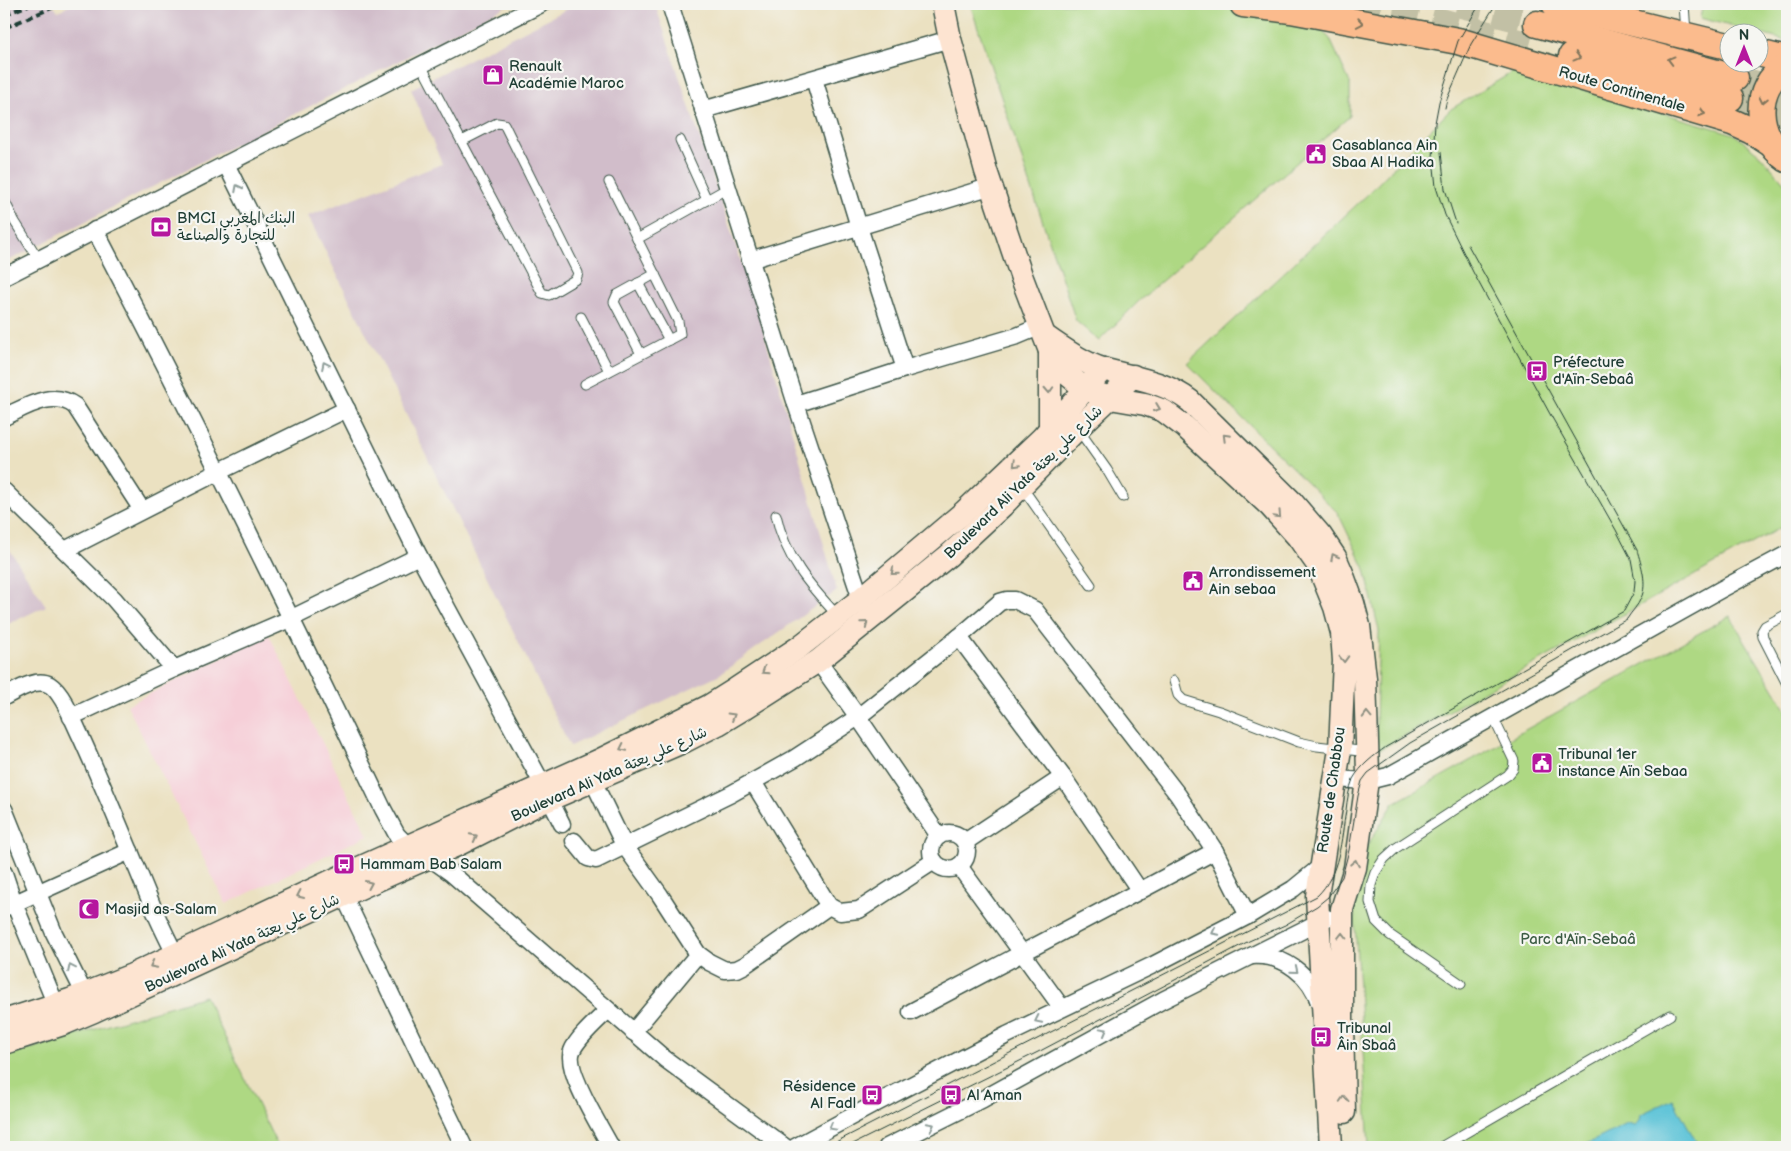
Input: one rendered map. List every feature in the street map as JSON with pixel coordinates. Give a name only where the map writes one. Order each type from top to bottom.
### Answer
[{"type":"main road","name":"Route Continentale","points":[[1243,4],[1291,10],[1471,44],[1732,122],[1752,131],[1778,151]]},
{"type":"main road","points":[[1349,4],[1355,4]]},
{"type":"main road","points":[[1564,5],[1718,44]]},
{"type":"main road","points":[[1534,34],[1733,88]]},
{"type":"main road","points":[[1768,55],[1787,60]]},
{"type":"main road","points":[[1778,151],[1764,130],[1761,116],[1762,103],[1766,90],[1773,78],[1787,66]]},
{"type":"street","points":[[4,277],[541,4]]},
{"type":"street","points":[[670,4],[796,404],[861,599]]},
{"type":"street","points":[[944,4],[950,40],[986,171],[1022,278],[1045,338],[1067,374],[1084,389]]},
{"type":"street","points":[[703,110],[950,40]]},
{"type":"street","points":[[814,79],[905,369]]},
{"type":"street","points":[[226,164],[419,556],[547,792],[562,824]]},
{"type":"street","points":[[750,260],[992,186]]},
{"type":"street","points":[[95,230],[292,618],[397,835],[408,847],[430,858],[451,873],[633,1032],[687,1076],[784,1147]]},
{"type":"street","points":[[796,404],[1017,336],[1045,338]]},
{"type":"street","points":[[1045,338],[1050,429]]},
{"type":"street","name":"Route de Chabbou","points":[[1045,338],[1103,369],[1133,376],[1177,391],[1190,400],[1308,519],[1328,546],[1348,589],[1359,626],[1364,660],[1368,781],[1355,868],[1342,909],[1342,1041],[1346,1147]]},
{"type":"street","name":"Boulevard Ali Yata شارع علي يعتة","points":[[4,1043],[60,1014],[344,896],[430,858],[598,761],[709,706],[773,666],[861,599],[964,512],[1050,429],[1103,369]]},
{"type":"street","name":"Boulevard Ali Yata شارع علي يعتة","points":[[89,1003],[125,978],[357,869],[547,792],[593,781],[685,741],[718,724],[818,661],[948,556],[1022,487],[1078,428],[1133,376]]},
{"type":"street","name":"Route de Chabbou","points":[[1084,389],[1110,398],[1145,404],[1164,411],[1178,422],[1270,506],[1298,537],[1312,555],[1330,593],[1342,633],[1344,669],[1340,749],[1320,867],[1317,896],[1330,1147]]},
{"type":"street","points":[[4,417],[36,402],[58,398],[68,401],[75,406],[142,510]]},
{"type":"street","points":[[66,550],[142,510],[347,409]]},
{"type":"street","points":[[4,491],[114,599],[174,670]]},
{"type":"street","points":[[1334,779],[1368,781],[1388,776],[1787,554]]},
{"type":"street","points":[[71,717],[292,618],[419,556]]},
{"type":"street","points":[[574,841],[588,858],[596,860],[624,845],[701,810],[753,782],[795,758],[858,717],[960,637],[992,608],[1007,600],[1015,600],[1035,610],[1178,795],[1215,851],[1248,916]]},
{"type":"street","points":[[960,637],[1063,777],[1140,891]]},
{"type":"street","points":[[818,661],[939,836]]},
{"type":"street","points":[[4,697],[27,686],[39,683],[48,684],[59,695],[71,717],[153,908],[175,954]]},
{"type":"street","points":[[965,842],[1063,777]]},
{"type":"street","points":[[593,781],[624,845],[660,895],[698,954],[717,967],[724,970],[737,969],[829,906]]},
{"type":"street","points":[[753,782],[829,906],[840,912],[860,910],[934,861]]},
{"type":"street","points":[[4,809],[54,932],[89,1003]]},
{"type":"street","points":[[953,833],[965,842],[968,852],[959,866],[948,869],[943,868],[934,861],[932,848],[934,841],[939,836],[953,833]]},
{"type":"street","points":[[9,905],[130,851]]},
{"type":"street","points":[[910,1012],[1215,851]]},
{"type":"street","points":[[959,866],[1062,1008]]},
{"type":"street","points":[[795,1147],[1062,1008],[1151,966],[1248,916],[1293,889],[1320,867]]},
{"type":"street","points":[[4,873],[9,905],[60,1014]]},
{"type":"street","points":[[344,896],[464,1147]]},
{"type":"street","points":[[887,1147],[984,1099],[1113,1026],[1342,909]]},
{"type":"street","points":[[633,1032],[698,954]]},
{"type":"street","points":[[1250,956],[1261,955],[1275,958],[1287,963],[1300,973],[1319,1002],[1325,1024]]},
{"type":"street","points":[[608,1010],[577,1043],[570,1057],[575,1078],[611,1147]]},
{"type":"street","name":"Boulevard Ali Yata شارع علي يعتة","points":[[4,1021],[60,1014]]},
{"type":"lane","points":[[1684,4],[1686,36]]},
{"type":"lane","points":[[421,65],[542,293],[549,295],[576,279],[578,273],[504,124],[496,124],[462,141]]},
{"type":"lane","points":[[680,140],[706,200]]},
{"type":"lane","points":[[585,384],[680,334],[678,321],[609,182]]},
{"type":"lane","points":[[637,239],[728,188]]},
{"type":"lane","points":[[4,200],[15,222],[39,260]]},
{"type":"lane","points":[[641,354],[614,302],[617,295],[655,274]]},
{"type":"lane","points":[[638,283],[668,340]]},
{"type":"lane","points":[[582,317],[609,371]]},
{"type":"lane","points":[[1078,428],[1123,497]]},
{"type":"lane","points":[[1022,487],[1091,585]]},
{"type":"lane","points":[[776,515],[782,539],[792,560],[810,585],[838,616]]},
{"type":"lane","points":[[1787,614],[1766,626],[1762,632],[1787,684]]},
{"type":"lane","points":[[1174,681],[1178,695],[1183,700],[1220,711],[1299,742],[1368,752]]},
{"type":"lane","points":[[1461,984],[1390,935],[1376,921],[1370,902],[1370,885],[1384,859],[1396,848],[1508,775],[1514,761],[1493,717]]},
{"type":"lane","points":[[1441,1147],[1670,1016]]},
{"type":"shaded area","points":[[4,4],[51,4],[58,11],[73,4],[510,4],[4,263]]},
{"type":"shaded area","points":[[577,4],[655,4],[759,315],[837,591],[720,674],[570,746],[308,216],[442,164],[411,89]]},
{"type":"shaded area","points":[[4,541],[46,606],[4,626]]},
{"type":"shaded area","points":[[269,635],[368,835],[226,904],[127,705]]},
{"type":"green space","points":[[970,4],[1299,4],[1330,39],[1350,83],[1350,116],[1139,301],[1099,341],[1076,321]]},
{"type":"green space","points":[[1703,4],[1787,4],[1787,41],[1768,36],[1768,22],[1718,23],[1700,18]]},
{"type":"green space","points":[[1516,70],[1734,134],[1760,155],[1787,186],[1787,524],[1375,752],[1379,631],[1365,569],[1338,513],[1187,363],[1367,195],[1451,109]]},
{"type":"green space","name":"Parc d'Aïn-Sebaâ","points":[[1730,616],[1787,711],[1787,1147],[1369,1147],[1354,909],[1365,849],[1394,803]]},
{"type":"green space","points":[[205,996],[278,1147],[4,1147],[4,1057]]},
{"type":"water","points":[[1673,1099],[1699,1147],[1581,1147],[1627,1124],[1636,1126],[1641,1114]]},
{"type":"tunnel","points":[[1355,4],[1403,11],[1530,45]]},
{"type":"tunnel","points":[[1457,4],[1537,24]]},
{"type":"tunnel","points":[[1735,78],[1787,92]]},
{"type":"tunnel","points":[[1730,98],[1787,113]]},
{"type":"tram line","points":[[826,1147],[1317,896],[1331,878],[1335,867],[1341,845],[1348,794],[1353,779],[1368,761],[1386,747],[1624,611],[1634,592],[1635,581],[1631,559],[1473,272],[1445,215],[1436,187],[1433,158],[1435,123],[1439,102],[1458,41],[1480,4]]},
{"type":"tram line","points":[[1445,108],[1447,99],[1471,44],[1496,4]]},
{"type":"tram line","points":[[1441,152],[1445,189],[1456,223]]},
{"type":"tram line","points":[[847,1147],[1042,1050],[1249,941],[1285,925],[1317,906],[1328,897],[1342,877],[1349,850],[1358,796],[1362,781],[1368,773],[1410,743],[1627,619],[1636,606],[1641,598],[1644,587],[1637,550],[1468,245]]},
{"type":"railway","points":[[4,6],[8,4]]},
{"type":"railway","points":[[4,15],[31,4]]},
{"type":"railway","points":[[4,28],[61,4]]},
{"type":"place","name":"Renault Académie Maroc","points":[[493,75]]},
{"type":"place","name":"Casablanca Ain Sbaa Al Hadika","points":[[1316,154]]},
{"type":"place","name":"BMCI البنك المغربي للتجارة والصناعة","points":[[161,227]]},
{"type":"place","name":"Préfecture d'Aïn-Sebaâ","points":[[1537,371]]},
{"type":"place","name":"Arrondissement Ain sebaa","points":[[1193,581]]},
{"type":"place","name":"Tribunal 1er instance Aïn Sebaa","points":[[1542,763]]},
{"type":"place","name":"Hammam Bab Salam","points":[[344,864]]},
{"type":"place","name":"Masjid as-Salam","points":[[89,909]]},
{"type":"place","name":"Tribunal Âin Sbaâ","points":[[1321,1037]]},
{"type":"place","name":"Résidence Al Fadl","points":[[872,1095]]},
{"type":"place","name":"Al Aman","points":[[951,1095]]}]
